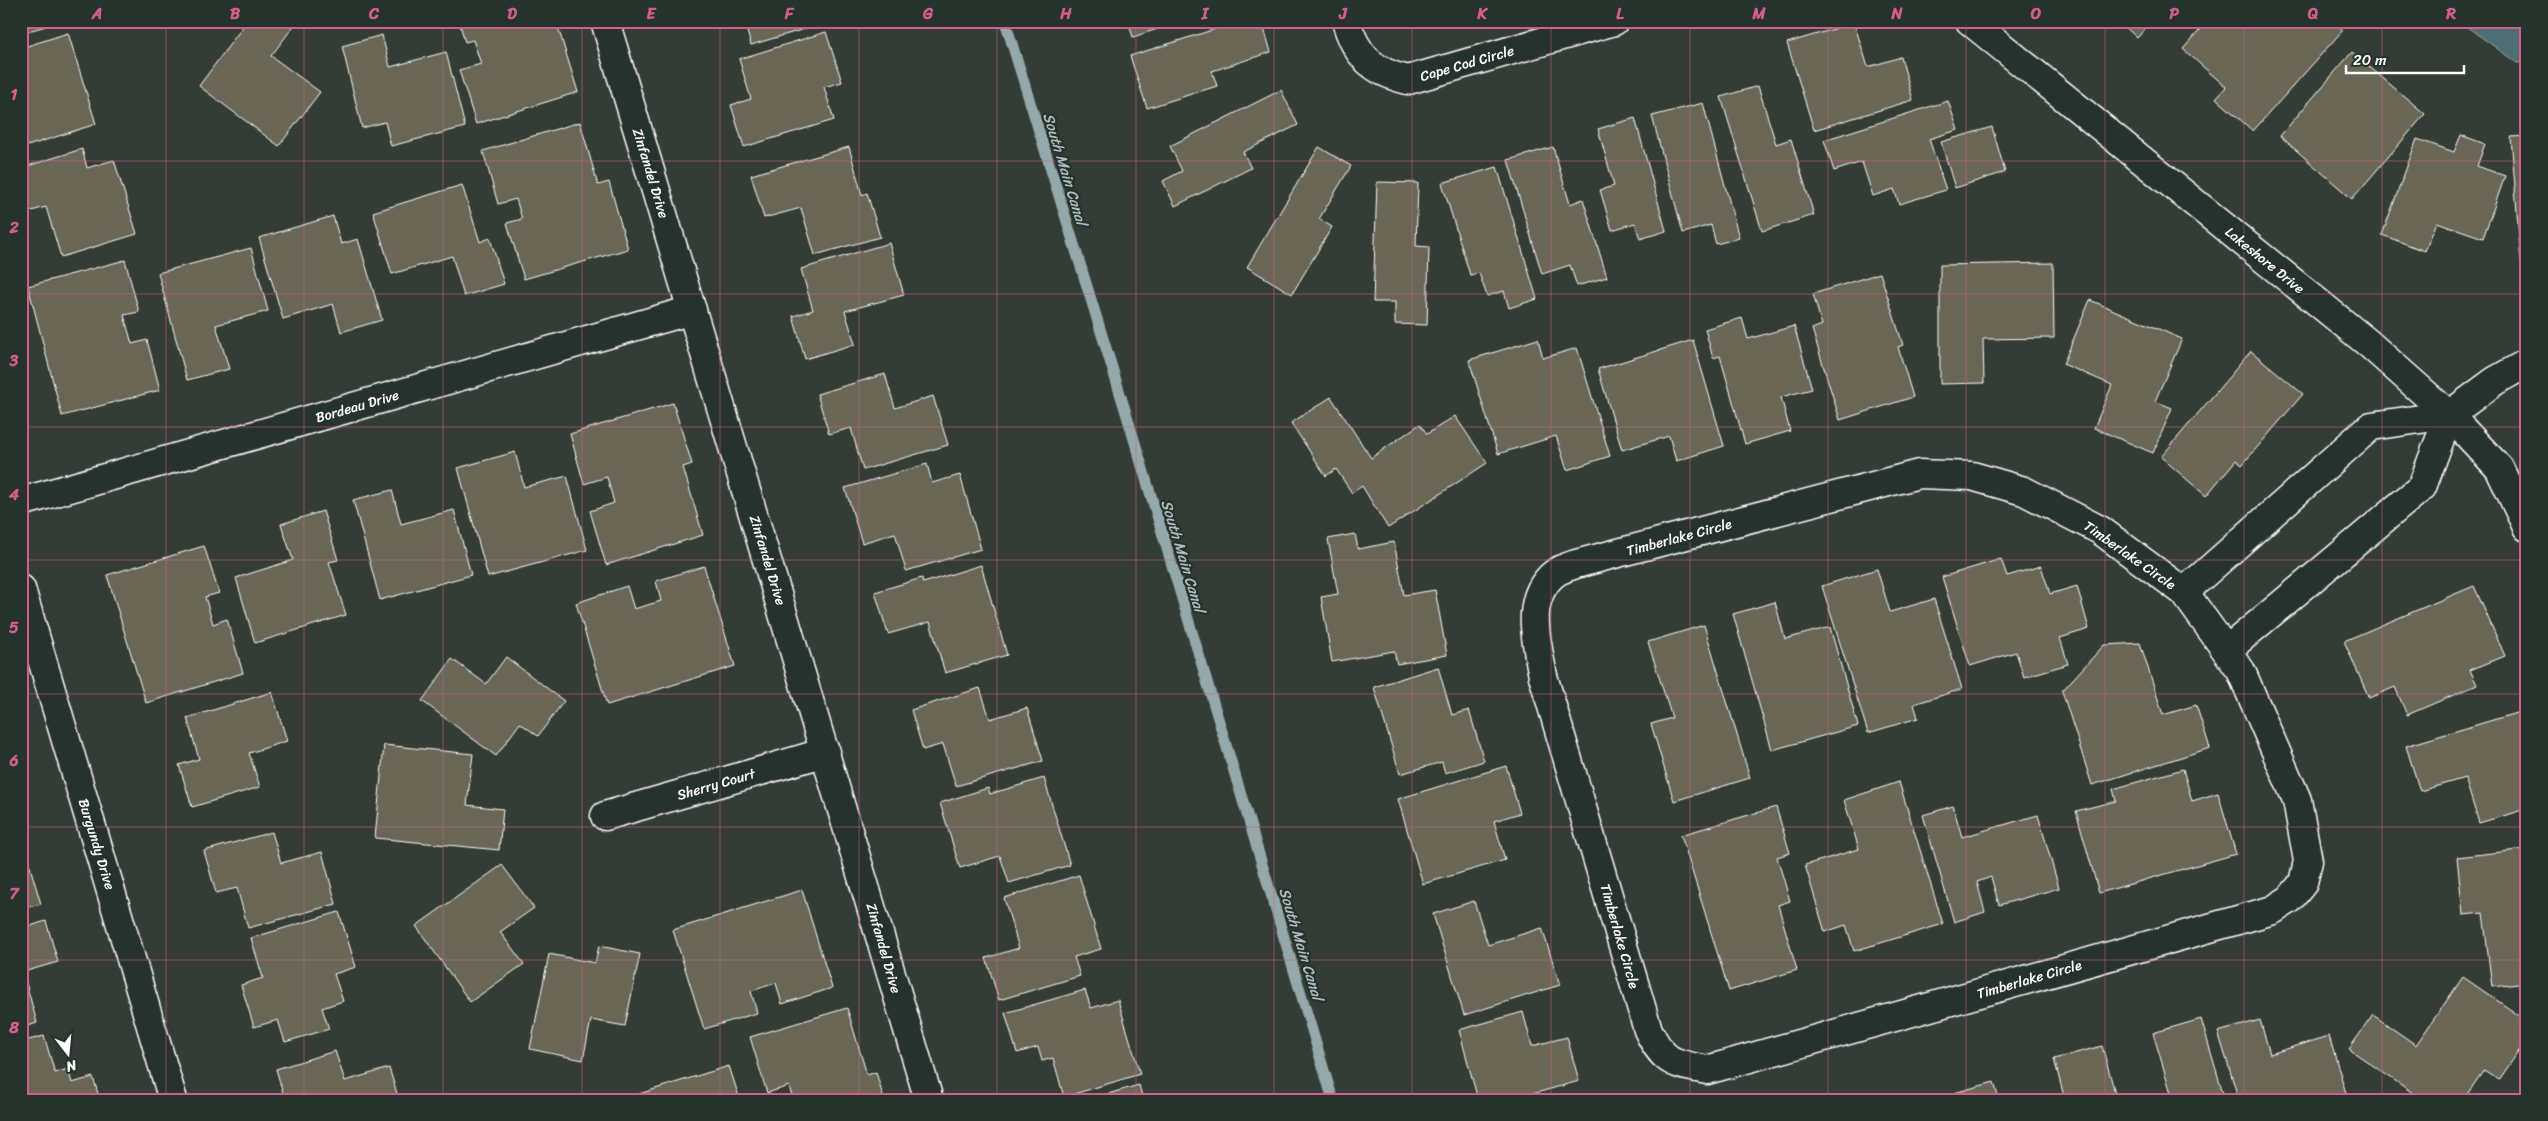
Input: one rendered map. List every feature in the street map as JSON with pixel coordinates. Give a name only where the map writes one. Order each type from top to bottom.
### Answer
[{"type":"street","name":"Zinfandel Drive","points":[[605,21],[929,1100]]},
{"type":"street","name":"Cape Cod Circle","points":[[1346,21],[1351,38],[1363,59],[1390,76],[1408,80],[1614,21]]},
{"type":"street","name":"Lakeshore Drive","points":[[1970,21],[2368,343],[2449,415],[2499,468],[2527,527]]},
{"type":"street","name":"Bordeau Drive","points":[[21,502],[692,310]]},
{"type":"street","name":"Timberlake Circle","points":[[2184,592],[2371,426],[2449,415],[2495,381],[2527,363]]},
{"type":"street","points":[[2227,650],[2422,488],[2449,415]]},
{"type":"street","name":"Timberlake Circle","points":[[1920,474],[1972,476],[2024,490],[2100,530],[2184,592],[2241,671],[2297,800],[2308,861],[2303,883],[2290,899],[2273,910],[1707,1070],[1674,1064],[1657,1050],[1648,1030],[1543,676],[1534,630],[1535,606],[1543,587],[1555,572],[1576,564],[1920,474]]},
{"type":"street","name":"Burgundy Drive","points":[[21,589],[173,1100]]},
{"type":"street","name":"Sherry Court","points":[[605,816],[826,752]]},
{"type":"water","points":[[2459,21],[2527,21],[2527,62],[2517,63]]},
{"type":"building","points":[[21,21],[64,21],[21,33]]},
{"type":"building","points":[[247,21],[294,21],[296,23],[271,56],[320,92],[279,146],[199,86]]},
{"type":"building","points":[[459,21],[556,21],[578,92],[476,124],[459,70],[481,64],[473,40],[465,42]]},
{"type":"building","points":[[744,21],[817,21],[818,25],[751,45]]},
{"type":"building","points":[[1128,21],[1182,21],[1133,37]]},
{"type":"building","points":[[1241,21],[1262,21],[1271,52],[1212,71],[1217,86],[1147,108],[1130,56]]},
{"type":"building","points":[[2119,21],[2152,21],[2137,38]]},
{"type":"building","points":[[2174,21],[2194,21],[2185,31]]},
{"type":"building","points":[[2208,21],[2333,21],[2343,30],[2253,131],[2216,98],[2226,87],[2183,49]]},
{"type":"building","points":[[1854,23],[1868,67],[1901,57],[1913,100],[1814,130],[1787,43]]},
{"type":"building","points":[[826,32],[842,82],[824,87],[834,120],[744,147],[731,105],[751,99],[739,59]]},
{"type":"building","points":[[68,33],[96,124],[21,148],[21,48]]},
{"type":"building","points":[[382,35],[390,67],[446,52],[465,127],[391,146],[385,122],[362,128],[342,46]]},
{"type":"building","points":[[2352,52],[2425,114],[2352,199],[2280,136]]},
{"type":"building","points":[[1758,86],[1776,144],[1791,139],[1814,215],[1762,231],[1721,97]]},
{"type":"building","points":[[1281,90],[1298,125],[1243,152],[1251,168],[1175,206],[1163,181],[1182,171],[1170,146]]},
{"type":"building","points":[[1948,101],[1958,130],[1929,139],[1946,190],[1899,204],[1894,189],[1873,196],[1862,162],[1834,171],[1824,140]]},
{"type":"building","points":[[1703,103],[1739,238],[1716,244],[1711,225],[1683,233],[1652,116]]},
{"type":"building","points":[[1635,118],[1666,231],[1640,239],[1635,223],[1612,230],[1600,190],[1614,186],[1598,129]]},
{"type":"building","points":[[580,122],[598,185],[609,182],[628,249],[524,279],[507,223],[522,219],[516,199],[498,204],[483,151]]},
{"type":"building","points":[[1992,127],[2005,172],[1955,188],[1941,142]]},
{"type":"building","points":[[2461,135],[2485,144],[2477,166],[2505,176],[2483,238],[2437,222],[2425,251],[2382,235],[2417,139],[2454,152]]},
{"type":"building","points":[[2527,136],[2527,262],[2521,262],[2511,137]]},
{"type":"building","points":[[849,147],[862,195],[867,193],[880,237],[815,255],[801,208],[764,218],[751,175]]},
{"type":"building","points":[[1319,147],[1351,166],[1319,219],[1332,227],[1292,294],[1247,267]]},
{"type":"building","points":[[1553,147],[1570,204],[1583,199],[1607,277],[1577,286],[1570,265],[1542,274],[1508,160]]},
{"type":"building","points":[[82,149],[87,168],[114,160],[137,234],[61,257],[46,207],[21,214],[21,168]]},
{"type":"building","points":[[1497,167],[1537,299],[1509,308],[1504,291],[1487,296],[1479,273],[1470,275],[1442,183]]},
{"type":"building","points":[[1377,182],[1418,183],[1416,246],[1429,247],[1427,325],[1395,324],[1395,302],[1373,302]]},
{"type":"building","points":[[462,185],[480,242],[490,238],[504,284],[464,296],[452,256],[392,274],[373,212]]},
{"type":"building","points":[[333,216],[341,244],[358,239],[382,320],[341,332],[333,304],[283,319],[259,238]]},
{"type":"building","points":[[889,243],[904,295],[845,311],[855,344],[805,359],[793,316],[813,310],[801,269]]},
{"type":"building","points":[[251,248],[268,311],[216,325],[229,369],[187,380],[158,273]]},
{"type":"building","points":[[125,260],[139,312],[124,315],[132,344],[147,340],[160,390],[62,416],[28,286]]},
{"type":"building","points":[[2053,263],[2054,338],[1983,339],[1984,383],[1940,384],[1940,265]]},
{"type":"building","points":[[1880,273],[1903,345],[1898,347],[1913,397],[1840,420],[1812,329],[1822,325],[1813,294]]},
{"type":"building","points":[[2090,300],[2182,339],[2155,401],[2172,408],[2153,453],[2094,428],[2112,385],[2063,364]]},
{"type":"building","points":[[1742,318],[1748,339],[1794,326],[1812,389],[1781,397],[1790,431],[1745,444],[1720,356],[1713,358],[1705,329]]},
{"type":"building","points":[[1538,339],[1543,358],[1577,348],[1610,456],[1567,470],[1556,436],[1498,454],[1469,360]]},
{"type":"building","points":[[1693,340],[1724,446],[1676,461],[1669,436],[1622,450],[1598,369]]},
{"type":"building","points":[[2251,351],[2303,394],[2242,465],[2236,460],[2206,496],[2161,457]]},
{"type":"building","points":[[885,374],[895,408],[933,396],[948,445],[863,470],[851,428],[829,434],[817,394]]},
{"type":"building","points":[[1331,397],[1371,458],[1420,424],[1427,434],[1455,416],[1487,463],[1388,528],[1362,486],[1352,493],[1336,469],[1326,476],[1291,423]]},
{"type":"building","points":[[673,403],[692,464],[683,467],[703,535],[606,565],[590,511],[614,503],[607,477],[584,484],[570,434]]},
{"type":"building","points":[[515,452],[524,487],[567,476],[587,550],[488,577],[458,468]]},
{"type":"building","points":[[927,464],[932,483],[960,475],[981,549],[906,571],[895,533],[862,543],[845,488]]},
{"type":"building","points":[[392,490],[401,524],[454,510],[471,575],[380,600],[353,500]]},
{"type":"building","points":[[323,511],[338,560],[329,562],[346,615],[255,643],[236,578],[293,560],[281,524]]},
{"type":"building","points":[[1355,534],[1358,549],[1394,542],[1404,595],[1435,590],[1447,655],[1397,664],[1394,651],[1332,662],[1321,597],[1338,594],[1328,539]]},
{"type":"building","points":[[204,546],[219,593],[205,597],[213,624],[227,619],[243,673],[146,703],[107,575]]},
{"type":"building","points":[[2001,559],[2007,576],[2041,566],[2050,594],[2077,586],[2089,629],[2060,638],[2068,664],[2024,677],[2016,652],[1970,666],[1942,577]]},
{"type":"building","points":[[981,565],[1007,655],[945,673],[930,622],[888,634],[875,592],[922,578],[923,583]]},
{"type":"building","points":[[704,566],[735,666],[607,705],[576,603],[627,586],[634,609],[661,601],[656,581]]},
{"type":"building","points":[[1877,569],[1890,612],[1934,599],[1962,689],[1914,704],[1918,718],[1868,733],[1822,586]]},
{"type":"building","points":[[2474,586],[2505,656],[2470,670],[2477,685],[2407,715],[2395,687],[2369,698],[2344,641]]},
{"type":"building","points":[[1775,602],[1785,639],[1830,627],[1858,726],[1772,750],[1733,614]]},
{"type":"building","points":[[1704,625],[1750,778],[1674,801],[1651,724],[1672,718],[1648,642]]},
{"type":"building","points":[[2140,643],[2163,715],[2196,705],[2210,748],[2092,785],[2062,691],[2104,645]]},
{"type":"building","points":[[506,657],[564,701],[538,736],[520,723],[496,756],[422,701],[452,659],[486,684]]},
{"type":"building","points":[[1438,667],[1452,715],[1469,710],[1484,761],[1445,773],[1442,762],[1400,774],[1374,687]]},
{"type":"building","points":[[980,688],[990,719],[1027,708],[1043,761],[956,786],[943,744],[923,750],[911,710]]},
{"type":"building","points":[[272,692],[287,741],[249,753],[260,787],[192,807],[179,765],[199,759],[187,718]]},
{"type":"building","points":[[2523,711],[2527,723],[2527,809],[2479,823],[2465,778],[2420,791],[2406,746]]},
{"type":"building","points":[[384,745],[473,754],[467,805],[503,809],[499,850],[375,838]]},
{"type":"building","points":[[1506,766],[1520,813],[1494,821],[1505,860],[1423,884],[1398,799]]},
{"type":"building","points":[[2183,769],[2192,801],[2218,793],[2236,854],[2099,893],[2076,811],[2116,801],[2113,789]]},
{"type":"building","points":[[1044,778],[1070,865],[1009,883],[1000,856],[960,868],[940,803],[988,788],[990,794]]},
{"type":"building","points":[[1899,782],[1943,924],[1854,951],[1846,925],[1825,932],[1805,865],[1859,849],[1844,800]]},
{"type":"building","points":[[1953,806],[1962,837],[2038,815],[2059,888],[1999,905],[1991,877],[1977,882],[1985,912],[1954,922],[1923,815]]},
{"type":"building","points":[[1776,807],[1790,853],[1777,857],[1790,901],[1778,905],[1797,970],[1729,991],[1681,835]]},
{"type":"building","points":[[272,832],[281,863],[322,852],[336,904],[248,928],[237,888],[216,893],[204,851]]},
{"type":"building","points":[[2527,849],[2527,983],[2492,987],[2483,913],[2463,915],[2457,857]]},
{"type":"building","points":[[25,850],[41,904],[21,909],[21,851]]},
{"type":"building","points":[[502,865],[534,908],[500,932],[524,964],[470,1002],[416,926]]},
{"type":"building","points":[[1079,875],[1101,949],[1074,957],[1080,976],[999,1000],[986,958],[1019,948],[1004,898]]},
{"type":"building","points":[[802,890],[832,988],[782,1004],[776,983],[751,991],[757,1013],[704,1029],[673,930]]},
{"type":"building","points":[[1474,901],[1488,945],[1542,928],[1560,985],[1464,1015],[1433,914]]},
{"type":"building","points":[[339,912],[356,967],[334,974],[343,1001],[322,1008],[329,1029],[285,1042],[278,1020],[254,1027],[241,985],[263,978],[251,938]]},
{"type":"building","points":[[46,921],[58,962],[23,972],[37,1023],[21,1028],[21,929]]},
{"type":"building","points":[[599,946],[640,954],[625,1026],[591,1020],[583,1060],[530,1049],[549,954],[595,963]]},
{"type":"building","points":[[2463,977],[2527,1021],[2527,1039],[2499,1080],[2484,1070],[2463,1100],[2423,1100],[2349,1049],[2373,1015],[2416,1045]]},
{"type":"building","points":[[1085,990],[1091,1008],[1118,1000],[1140,1074],[1064,1097],[1053,1058],[1042,1061],[1038,1047],[1017,1053],[1005,1013]]},
{"type":"building","points":[[847,1008],[867,1075],[876,1072],[884,1100],[793,1100],[789,1086],[767,1093],[750,1037]]},
{"type":"building","points":[[1523,1012],[1532,1046],[1567,1037],[1579,1081],[1511,1100],[1478,1100],[1459,1030]]},
{"type":"building","points":[[2201,1019],[2225,1100],[2149,1100],[2171,1093],[2153,1033]]},
{"type":"building","points":[[2260,1020],[2270,1054],[2329,1036],[2348,1100],[2239,1100],[2218,1032]]},
{"type":"building","points":[[44,1036],[55,1073],[68,1069],[72,1083],[93,1077],[100,1100],[21,1100],[21,1042]]},
{"type":"building","points":[[2102,1046],[2117,1100],[2065,1100],[2054,1059]]},
{"type":"building","points":[[335,1051],[345,1081],[389,1068],[399,1100],[285,1100],[276,1069]]},
{"type":"building","points":[[729,1066],[740,1100],[641,1100],[639,1094]]},
{"type":"building","points":[[1994,1082],[1999,1100],[1956,1100],[1954,1093]]},
{"type":"building","points":[[1139,1085],[1143,1100],[1087,1100]]},
{"type":"waterway","name":"South Main Canal","points":[[1005,21],[1127,416],[1333,1100]]}]
